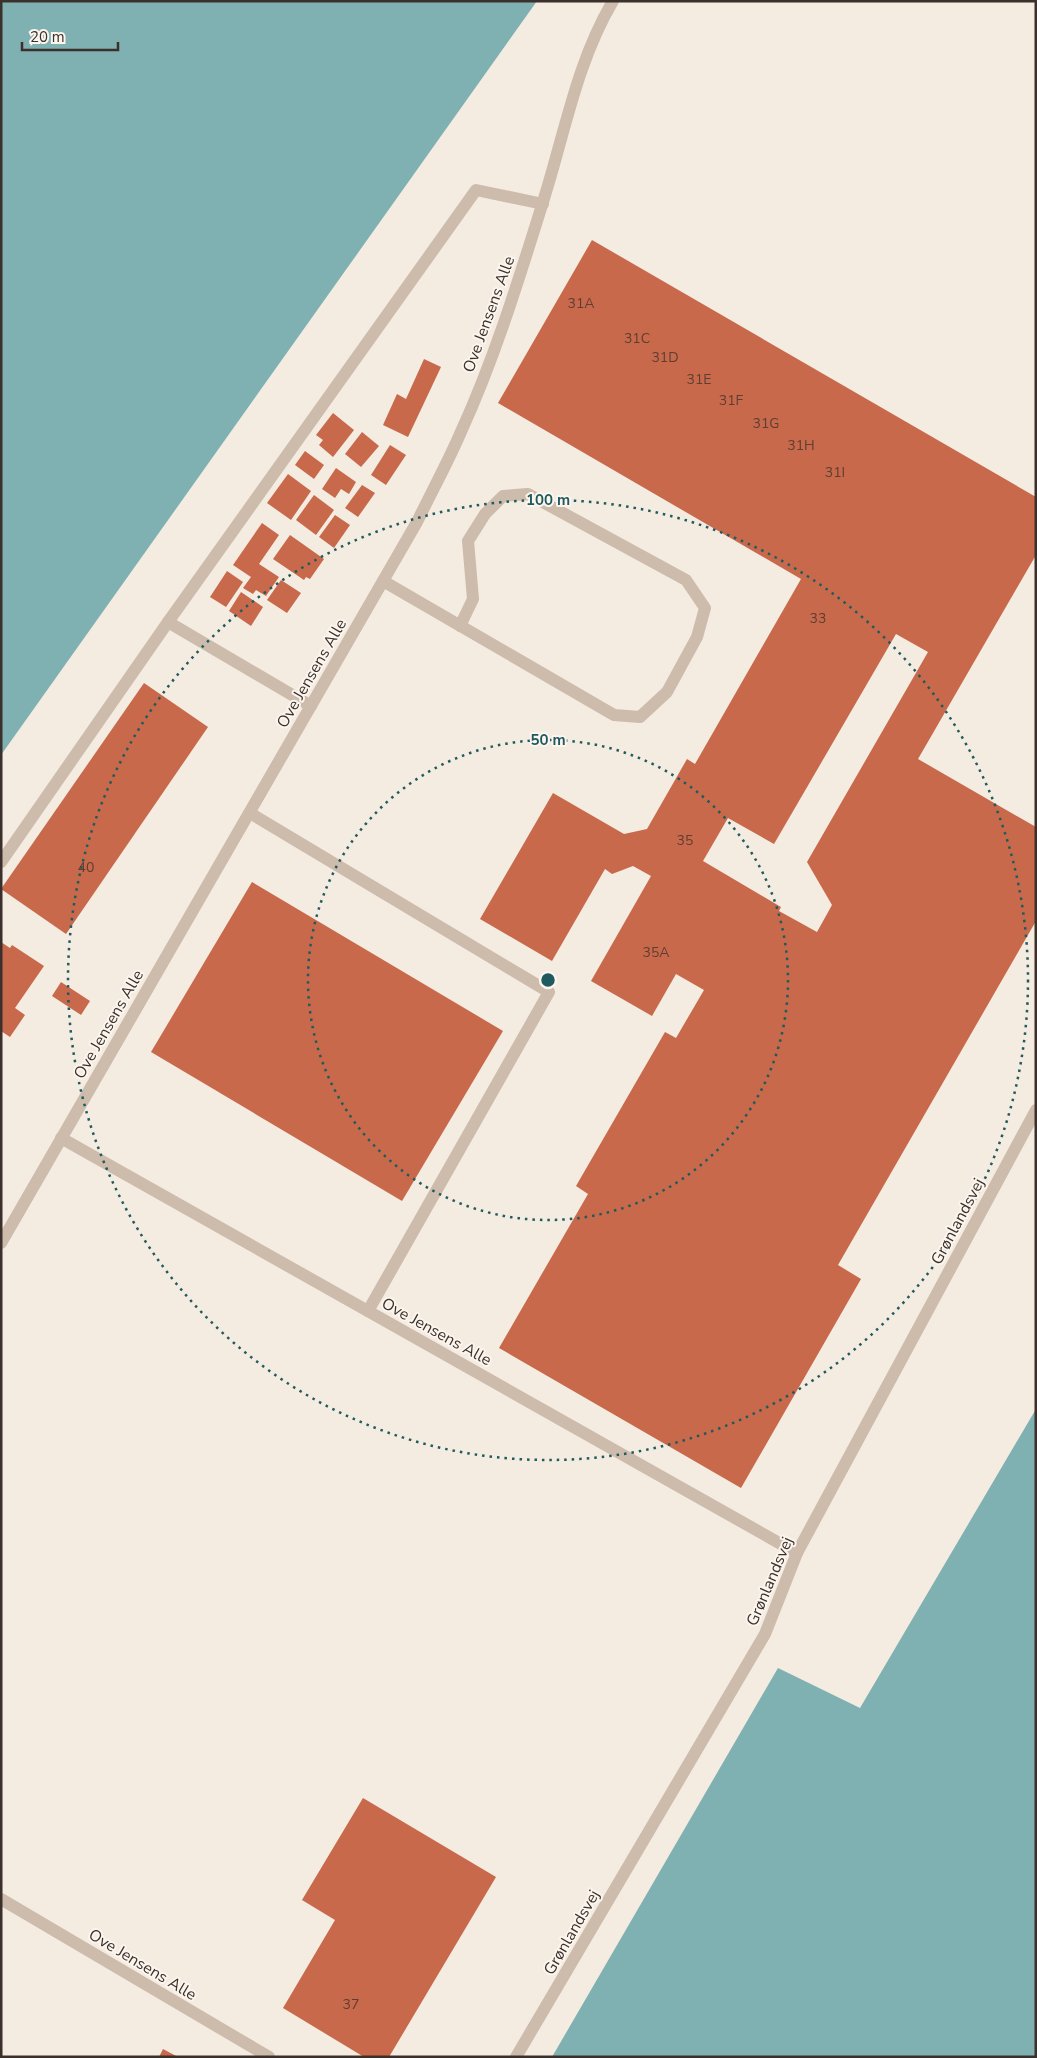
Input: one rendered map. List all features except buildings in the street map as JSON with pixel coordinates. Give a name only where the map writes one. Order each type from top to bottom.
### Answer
[{"type":"street","name":"Ove Jensens Alle","points":[[1,1243],[417,522],[461,432],[502,327],[543,204],[575,90],[603,18],[613,1]]},
{"type":"street","points":[[1,862],[168,622],[476,190],[543,204]]},
{"type":"street","points":[[383,581],[460,626],[614,715],[640,717],[667,692],[697,637],[704,608],[686,580],[528,494],[503,496],[486,514],[468,541],[473,600],[460,626]]},
{"type":"street","points":[[168,622],[311,706]]},
{"type":"street","points":[[250,812],[549,992],[368,1311]]},
{"type":"street","name":"Grønlandsvej","points":[[516,2057],[765,1634],[797,1553],[1036,1110]]},
{"type":"street","name":"Ove Jensens Alle","points":[[61,1138],[797,1553]]},
{"type":"street","name":"Ove Jensens Alle","points":[[1,1899],[269,2057]]},
{"type":"water","points":[[1,1],[537,1],[1,755]]},
{"type":"water","points":[[1036,1409],[1036,2057],[552,2057],[778,1668],[860,1708]]}]
